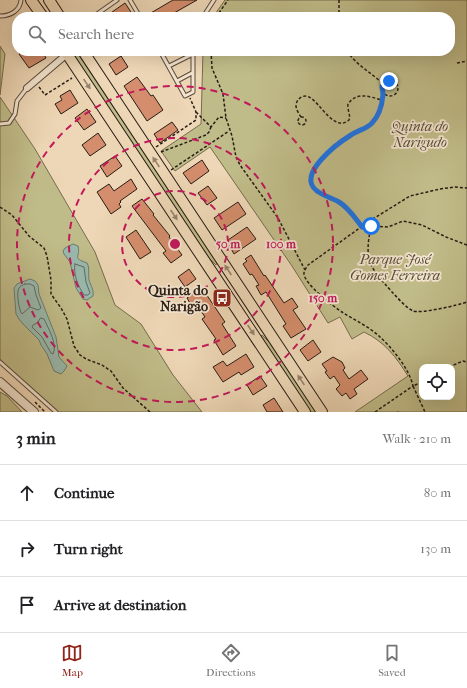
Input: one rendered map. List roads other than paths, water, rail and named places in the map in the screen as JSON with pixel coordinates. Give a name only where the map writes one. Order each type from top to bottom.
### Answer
[{"type":"main road","points":[[32,0],[40,12]]},
{"type":"main road","points":[[49,0],[57,12]]},
{"type":"main road","points":[[68,56],[305,412]]},
{"type":"main road","points":[[85,56],[322,412]]},
{"type":"main road","points":[[229,298],[241,290]]},
{"type":"main road","points":[[238,311],[250,302]]},
{"type":"street","points":[[29,86],[63,56]]},
{"type":"street","points":[[0,382],[34,412]]},
{"type":"lane","points":[[13,12],[20,4],[21,0]]},
{"type":"lane","points":[[100,12],[117,0]]},
{"type":"lane","points":[[130,0],[137,12]]},
{"type":"lane","points":[[206,12],[214,0]]},
{"type":"lane","points":[[0,16],[12,13]]},
{"type":"lane","points":[[164,56],[185,96],[192,92],[193,56]]},
{"type":"lane","points":[[169,66],[187,56]]},
{"type":"lane","points":[[177,81],[192,73]]},
{"type":"lane","points":[[0,124],[9,123],[15,114],[17,101],[29,86]]},
{"type":"lane","points":[[0,362],[56,412]]},
{"type":"water","points":[[73,244],[78,246],[79,260],[87,263],[88,267],[89,280],[93,290],[93,296],[87,300],[83,299],[76,288],[70,262],[63,251],[65,248]]},
{"type":"water","points":[[30,279],[35,281],[38,285],[39,294],[56,337],[59,357],[67,366],[61,374],[54,371],[39,340],[23,324],[16,314],[14,288],[17,284]]},
{"type":"place","name":"Quinta do Narigão","points":[[222,298]]},
{"type":"park label","name":"Quinta do Narigudo","points":[[420,134]]},
{"type":"park label","name":"Parque José Gomes Ferreira","points":[[395,268]]}]
